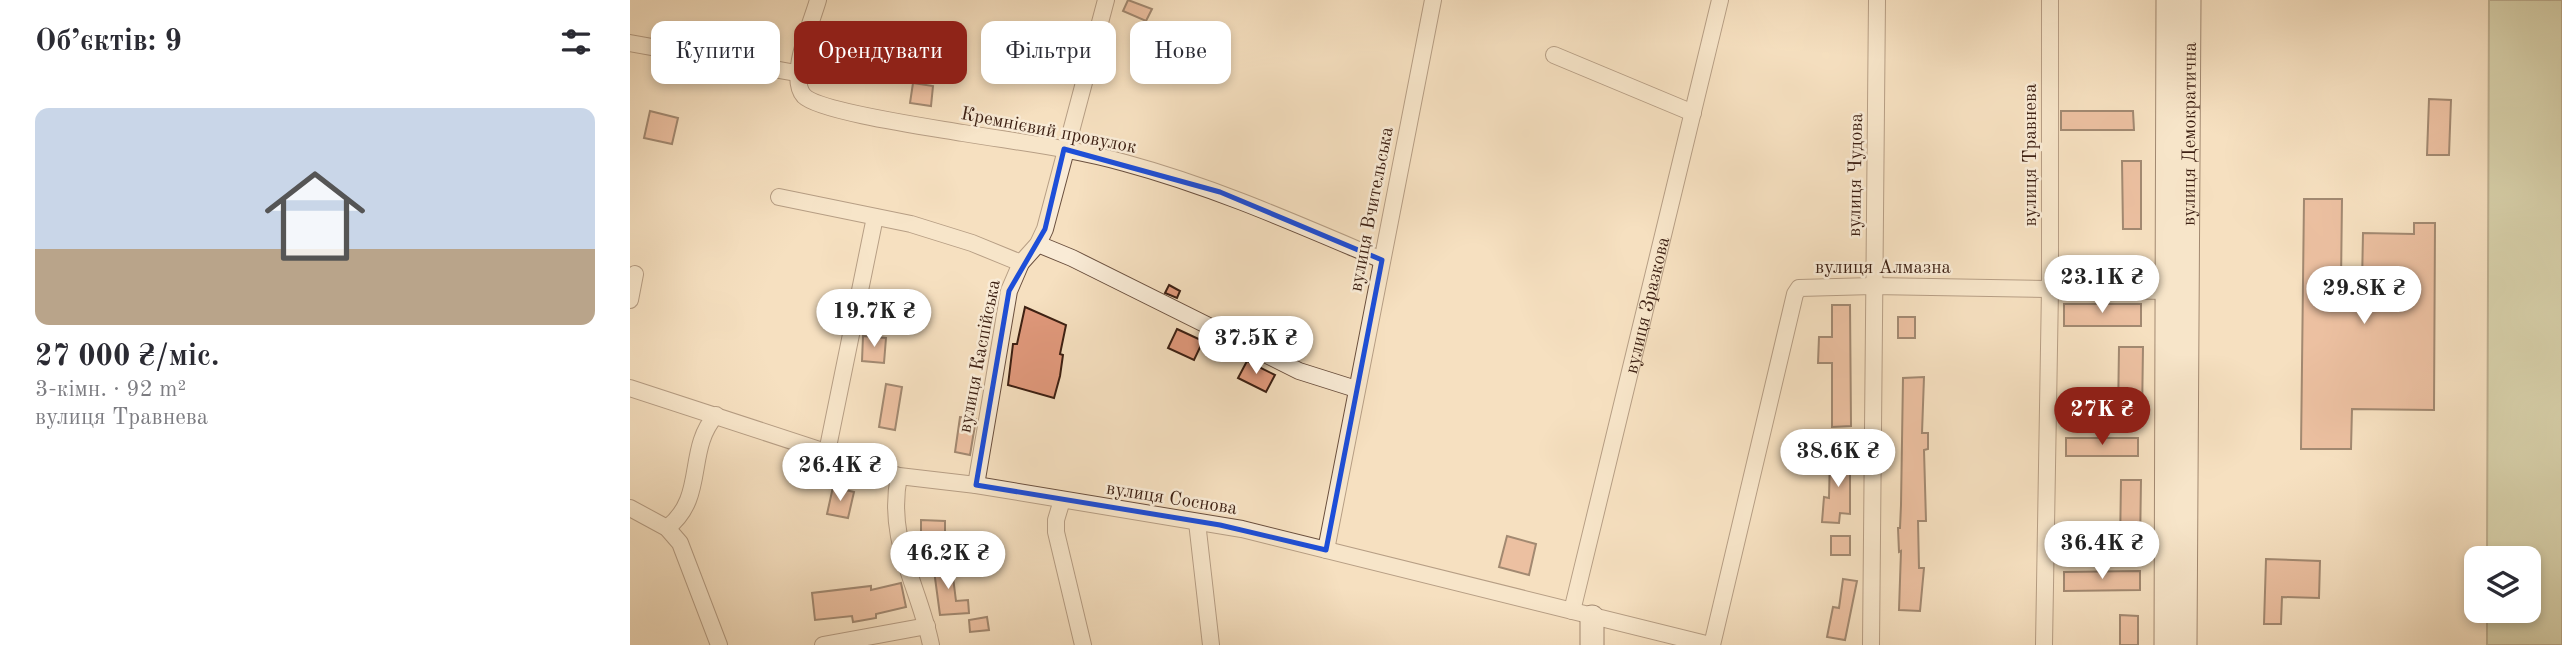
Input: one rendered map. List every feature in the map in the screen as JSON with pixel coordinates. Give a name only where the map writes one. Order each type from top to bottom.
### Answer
[{"type":"street","points":[[812,21],[818,0]]},
{"type":"street","name":"вулиця Каспійська","points":[[976,485],[1009,291],[1020,263],[1038,244],[1045,229],[1064,149],[1106,0]]},
{"type":"street","name":"вулиця Вчительська","points":[[1326,550],[1433,0]]},
{"type":"street","name":"вулиця Зразкова","points":[[1592,645],[1582,614],[1720,0]]},
{"type":"street","name":"вулиця Чудова","points":[[1871,645],[1877,0]]},
{"type":"street","name":"вулиця Травнева","points":[[2044,645],[2050,289],[2050,0]]},
{"type":"street","name":"вулиця Демократична","points":[[2166,645],[2168,0]]},
{"type":"street","name":"вулиця Демократична","points":[[2185,645],[2189,0]]},
{"type":"street","points":[[630,43],[794,73]]},
{"type":"street","points":[[1554,55],[1693,113]]},
{"type":"street","name":"Кремнієвий провулок","points":[[799,84],[802,94],[815,103],[892,122],[1064,149],[1123,162],[1220,192],[1382,260]]},
{"type":"street","points":[[779,197],[938,231],[1020,263]]},
{"type":"street","points":[[827,452],[875,217]]},
{"type":"street","points":[[1038,244],[1072,258],[1299,371],[1356,389]]},
{"type":"street","points":[[630,300],[635,274]]},
{"type":"street","name":"вулиця Алмазна","points":[[1711,645],[1796,294],[1802,287],[2167,291]]},
{"type":"street","name":"вулиця Соснова","points":[[630,388],[900,476],[976,485],[1242,529],[1711,645]]},
{"type":"street","points":[[667,528],[688,505],[701,440],[707,425],[716,415]]},
{"type":"street","points":[[900,476],[895,496],[903,559],[931,645]]},
{"type":"street","points":[[1062,500],[1056,520],[1056,532],[1083,645]]},
{"type":"street","points":[[630,508],[667,528],[680,543],[719,645]]},
{"type":"street","points":[[1197,522],[1211,645]]},
{"type":"street","points":[[823,645],[927,626]]},
{"type":"highlighted area","points":[[1064,149],[1220,192],[1382,260],[1326,550],[1220,525],[976,485],[1009,291],[1045,229]]},
{"type":"green space","points":[[2489,0],[2562,0],[2562,645],[2487,645],[2487,623],[2541,623],[2541,546],[2487,546]]},
{"type":"building","points":[[1128,0],[1152,9],[1146,21],[1123,11]]},
{"type":"building","points":[[913,84],[933,86],[931,106],[910,103]]},
{"type":"building","points":[[2429,99],[2451,100],[2449,155],[2427,155]]},
{"type":"building","points":[[650,111],[678,118],[672,144],[644,138]]},
{"type":"building","points":[[2061,111],[2133,111],[2134,130],[2061,130]]},
{"type":"building","points":[[2122,161],[2141,161],[2141,229],[2123,229]]},
{"type":"building","points":[[2304,199],[2342,199],[2341,283],[2362,284],[2363,233],[2414,234],[2414,223],[2435,223],[2434,410],[2352,409],[2351,449],[2301,449]]},
{"type":"building","points":[[2139,257],[2140,275],[2065,276],[2065,258]]},
{"type":"building","points":[[1169,285],[1180,291],[1177,298],[1165,293]]},
{"type":"building","points":[[2064,304],[2141,304],[2141,326],[2064,326]]},
{"type":"building","points":[[1832,305],[1850,305],[1851,426],[1832,427],[1832,363],[1818,363],[1819,337],[1832,337]]},
{"type":"building","points":[[1025,307],[1066,325],[1060,354],[1063,355],[1060,376],[1054,398],[1008,385],[1013,344],[1017,344]]},
{"type":"building","points":[[1898,317],[1915,317],[1915,338],[1898,338]]},
{"type":"building","points":[[1177,329],[1203,341],[1194,360],[1168,348]]},
{"type":"building","points":[[863,336],[886,338],[884,363],[862,361]]},
{"type":"building","points":[[2119,347],[2143,347],[2142,416],[2118,415]]},
{"type":"building","points":[[1247,361],[1275,375],[1266,392],[1238,378]]},
{"type":"building","points":[[1924,377],[1922,433],[1928,433],[1928,449],[1924,450],[1926,521],[1918,521],[1919,568],[1924,568],[1920,611],[1899,610],[1901,551],[1899,552],[1898,528],[1901,505],[1903,378]]},
{"type":"building","points":[[886,384],[902,387],[895,430],[879,427]]},
{"type":"building","points":[[960,417],[976,419],[970,455],[955,452]]},
{"type":"building","points":[[2066,438],[2138,438],[2138,456],[2066,456]]},
{"type":"building","points":[[1830,454],[1850,455],[1850,514],[1840,513],[1839,523],[1822,522],[1824,497],[1829,498]]},
{"type":"building","points":[[2121,480],[2141,480],[2140,547],[2120,546]]},
{"type":"building","points":[[833,487],[854,492],[848,518],[827,514]]},
{"type":"building","points":[[921,520],[945,521],[945,533],[921,532]]},
{"type":"building","points":[[1507,536],[1536,544],[1529,575],[1499,567]]},
{"type":"building","points":[[1831,536],[1850,536],[1850,555],[1831,555]]},
{"type":"building","points":[[2266,559],[2320,561],[2319,598],[2282,597],[2281,624],[2264,624]]},
{"type":"building","points":[[951,561],[956,601],[968,600],[969,613],[940,615],[933,563]]},
{"type":"building","points":[[2140,571],[2140,590],[2064,591],[2064,572]]},
{"type":"building","points":[[1843,579],[1857,581],[1845,640],[1827,637],[1833,607],[1839,608]]},
{"type":"building","points":[[901,583],[906,607],[876,614],[876,618],[853,622],[852,616],[815,620],[812,593],[871,586],[871,590]]},
{"type":"building","points":[[2120,615],[2138,616],[2138,645],[2120,645]]},
{"type":"building","points":[[987,617],[989,630],[970,632],[969,620]]}]
